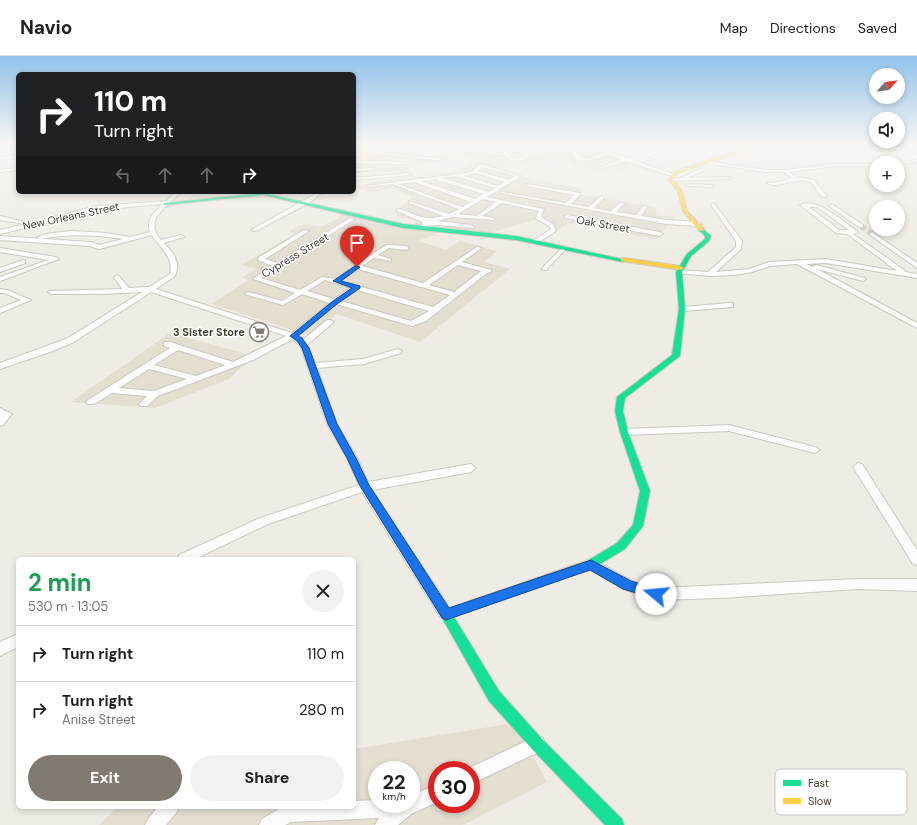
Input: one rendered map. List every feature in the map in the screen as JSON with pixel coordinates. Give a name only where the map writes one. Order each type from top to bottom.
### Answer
[{"type":"street","points":[[368,186],[412,180],[475,201]]},
{"type":"street","points":[[445,180],[488,194]]},
{"type":"street","points":[[472,180],[500,190],[611,213],[657,221],[698,224]]},
{"type":"street","points":[[503,180],[510,182]]},
{"type":"street","points":[[266,194],[403,226],[435,222],[450,216],[461,208],[482,197],[500,190],[513,180]]},
{"type":"street","points":[[446,614],[591,564],[621,546],[638,526],[645,491],[624,432],[619,411],[621,397],[676,356],[682,309],[680,270],[689,255],[707,240],[708,236],[685,211],[680,191],[675,180]]},
{"type":"street","points":[[683,180],[712,186]]},
{"type":"street","points":[[769,183],[781,183],[790,180]]},
{"type":"street","points":[[803,180],[813,182],[824,196]]},
{"type":"street","points":[[392,183],[461,208]]},
{"type":"street","points":[[528,185],[578,194],[566,204]]},
{"type":"street","points":[[0,366],[50,349],[71,340],[173,275],[176,267],[174,259],[154,233],[151,225],[153,219],[166,203],[177,194]]},
{"type":"street","points":[[166,203],[245,194]]},
{"type":"street","points":[[254,230],[319,194]]},
{"type":"street","points":[[482,197],[542,210],[538,218],[551,225],[554,230],[535,242]]},
{"type":"street","points":[[587,208],[601,198]]},
{"type":"street","points":[[411,202],[450,216],[492,219]]},
{"type":"street","points":[[478,217],[483,212],[501,202]]},
{"type":"street","name":"New Orleans Street","points":[[0,232],[96,208],[166,203]]},
{"type":"street","points":[[599,224],[621,204]]},
{"type":"street","points":[[710,274],[739,248],[740,241],[714,205]]},
{"type":"street","points":[[850,234],[854,232],[818,206],[803,205],[838,232],[850,234],[906,274]]},
{"type":"street","points":[[832,206],[861,226]]},
{"type":"street","points":[[624,228],[644,207]]},
{"type":"street","name":"Oak Street","points":[[587,208],[567,217],[660,234]]},
{"type":"street","points":[[399,210],[424,224],[516,238],[612,258],[710,274],[750,271],[769,264],[798,264],[826,261],[917,276]]},
{"type":"street","points":[[0,218],[34,224]]},
{"type":"street","name":"Cypress Street","points":[[300,293],[260,281],[256,278],[323,235],[352,219]]},
{"type":"street","points":[[648,232],[657,221]]},
{"type":"street","points":[[435,222],[471,226]]},
{"type":"street","points":[[0,228],[7,227]]},
{"type":"street","points":[[277,265],[260,259],[309,232],[298,229]]},
{"type":"street","points":[[31,240],[64,232],[80,232],[133,238]]},
{"type":"street","points":[[0,238],[90,244],[99,248],[154,233]]},
{"type":"street","points":[[875,236],[917,266]]},
{"type":"street","points":[[161,242],[180,237]]},
{"type":"street","points":[[336,281],[389,245],[406,248]]},
{"type":"street","points":[[422,286],[479,248]]},
{"type":"street","points":[[544,269],[564,248]]},
{"type":"street","points":[[0,250],[56,259],[0,279]]},
{"type":"street","points":[[373,256],[389,260]]},
{"type":"street","points":[[0,270],[23,262]]},
{"type":"street","points":[[300,293],[412,324],[423,319],[454,294],[488,271],[456,263]]},
{"type":"street","points":[[0,264],[14,265]]},
{"type":"street","points":[[798,264],[864,279]]},
{"type":"street","points":[[806,266],[917,326]]},
{"type":"street","points":[[357,267],[454,294]]},
{"type":"street","points":[[117,276],[127,290]]},
{"type":"street","points":[[248,294],[281,303],[323,279],[336,281],[434,310]]},
{"type":"street","points":[[144,404],[155,394],[250,358],[293,336],[335,302],[357,287]]},
{"type":"street","points":[[51,292],[153,289],[293,336],[300,340],[312,366],[332,424],[352,458],[365,486],[446,614],[462,644],[494,696],[537,744],[616,825]]},
{"type":"street","points":[[0,291],[5,291],[27,300],[1,311]]},
{"type":"street","points":[[682,309],[730,305]]},
{"type":"street","points":[[303,344],[330,322]]},
{"type":"street","points":[[167,344],[232,364]]},
{"type":"street","points":[[91,402],[177,347]]},
{"type":"street","points":[[312,366],[364,361],[398,351]]},
{"type":"street","points":[[148,366],[195,378]]},
{"type":"street","points":[[110,390],[155,394]]},
{"type":"street","points":[[0,411],[7,414],[0,423]]},
{"type":"street","points":[[624,432],[729,428],[815,450]]},
{"type":"street","points":[[858,466],[917,560]]},
{"type":"street","points":[[187,557],[264,521],[365,486],[471,468]]},
{"type":"street","points":[[591,564],[628,585],[656,594],[722,592],[858,584],[917,585]]},
{"type":"street","points":[[0,649],[16,641]]},
{"type":"street","points":[[480,772],[537,744]]},
{"type":"street","points":[[154,825],[168,809]]},
{"type":"street","points":[[268,825],[288,810],[346,809]]},
{"type":"street","points":[[356,809],[368,809]]},
{"type":"street","points":[[384,825],[399,813]]},
{"type":"shaded area","points":[[389,180],[537,180],[584,189],[579,194],[655,207],[657,216],[673,217],[680,226],[668,224],[657,239],[568,223],[558,231],[535,220],[485,234],[415,225],[415,220],[397,216],[396,211],[413,197],[390,188],[372,193],[356,189],[372,182]]},
{"type":"shaded area","points":[[344,214],[407,229],[439,232],[418,241],[446,250],[460,241],[497,251],[484,262],[510,269],[420,342],[337,314],[311,336],[211,304],[249,280],[242,277],[256,269],[241,265],[296,233],[289,231],[303,224],[321,227]]},
{"type":"shaded area","points":[[170,333],[251,355],[247,362],[229,379],[155,408],[71,402]]},
{"type":"shaded area","points":[[508,724],[529,748],[547,782],[463,825],[99,825],[115,809],[356,809],[356,749]]},
{"type":"tunnel","points":[[861,226],[869,232]]},
{"type":"traffic: fast","points":[[165,204],[263,194],[403,226],[516,238],[623,260]]},
{"type":"traffic: fast","points":[[583,567],[591,564],[621,546],[638,526],[645,491],[624,432],[619,411],[621,397],[676,356],[682,309],[679,272],[689,255],[707,240],[708,236],[702,230]]},
{"type":"traffic: fast","points":[[453,612],[446,614],[494,696],[537,744],[616,825]]},
{"type":"traffic: slow","points":[[671,180],[680,191],[685,211],[702,230]]},
{"type":"traffic: slow","points":[[623,260],[681,268]]},
{"type":"traffic: slow","points":[[453,612],[583,567]]},
{"type":"place","name":"3 Sister Store","points":[[259,332]]},
{"type":"route","points":[[357,267],[336,281],[357,287],[335,302],[293,336],[300,340],[305,348],[325,400],[332,424],[352,458],[365,486],[409,553],[446,614],[591,564],[628,585],[656,594]]}]
